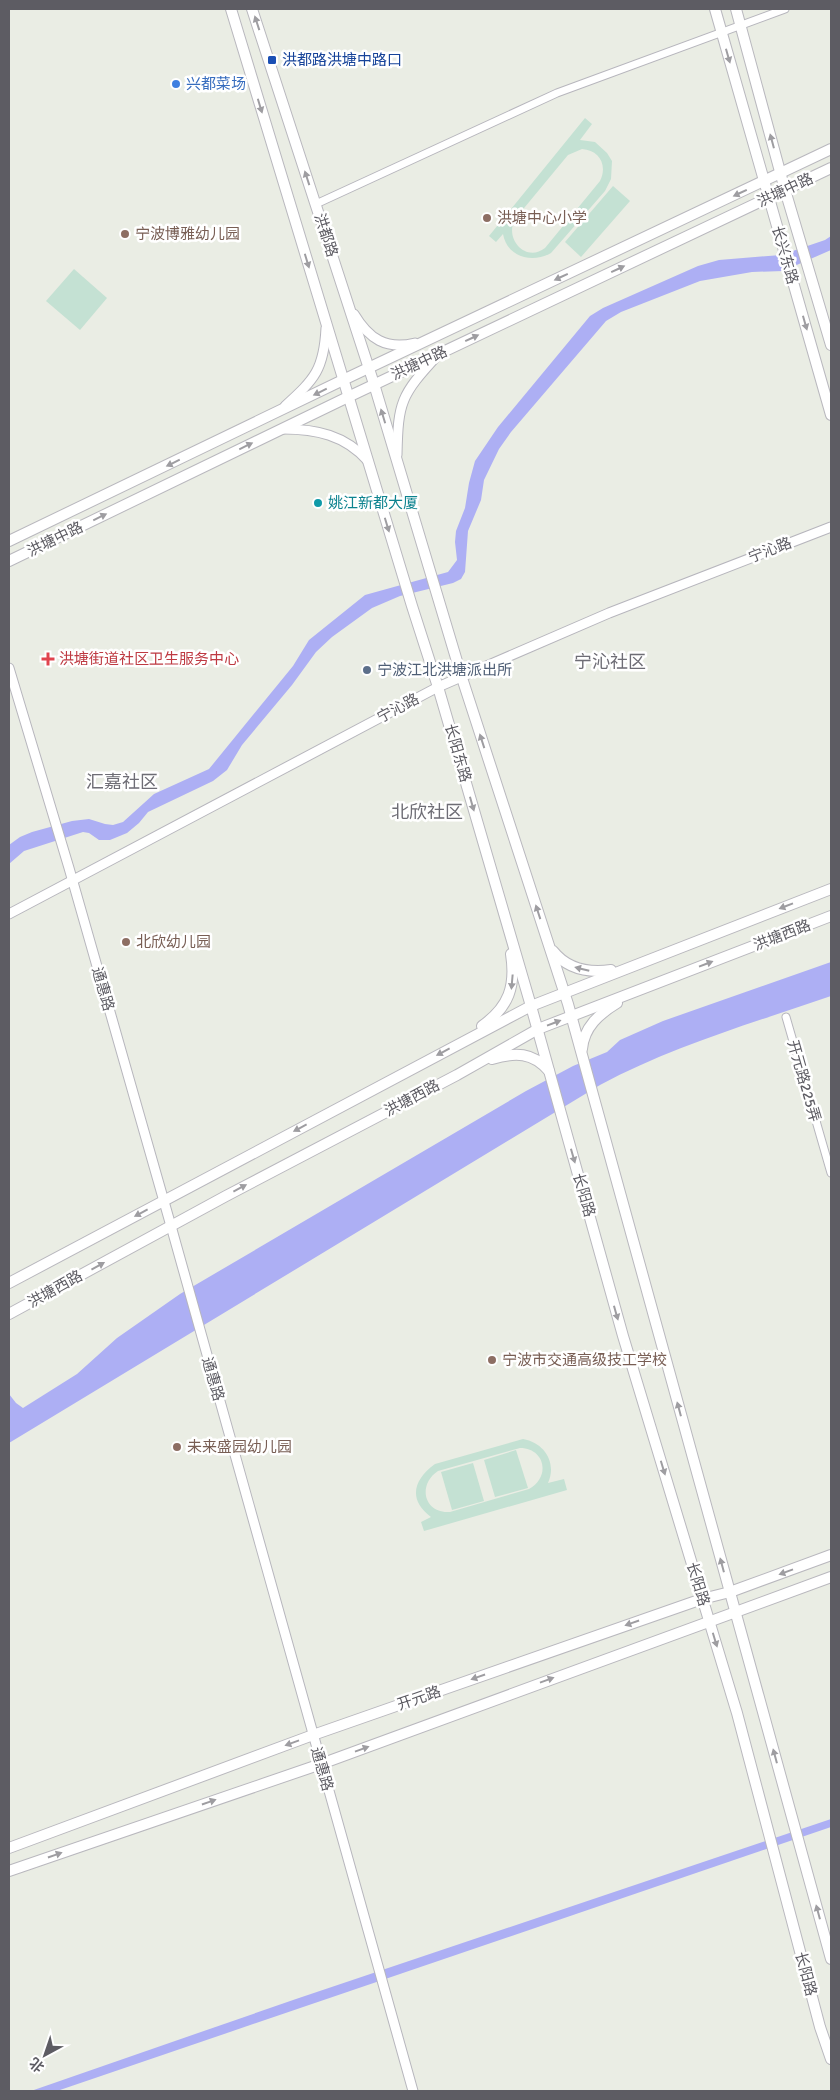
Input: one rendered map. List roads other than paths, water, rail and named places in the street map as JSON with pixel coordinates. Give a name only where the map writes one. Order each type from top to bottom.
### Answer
[{"type":"main road","name":"洪都路","points":[[231,9],[368,461]]},
{"type":"main road","name":"洪都路","points":[[252,9],[369,368],[397,463]]},
{"type":"main road","name":"长兴东路","points":[[715,9],[831,415]]},
{"type":"main road","name":"长兴东路","points":[[736,9],[785,190],[831,345]]},
{"type":"main road","name":"洪塘中路","points":[[9,542],[343,380],[831,149]]},
{"type":"main road","name":"洪塘中路","points":[[9,561],[348,396],[831,168]]},
{"type":"main road","name":"长阳东路","points":[[368,461],[438,687],[550,1074]]},
{"type":"main road","name":"长阳东路","points":[[397,463],[462,678],[564,992],[582,1057]]},
{"type":"main road","name":"洪塘西路","points":[[9,1284],[531,1006],[831,889]]},
{"type":"main road","points":[[459,1043],[496,1015],[511,991],[512,964],[505,916]]},
{"type":"main road","name":"洪塘西路","points":[[9,1314],[538,1029],[831,916]]},
{"type":"main road","points":[[548,945],[562,961],[586,971],[625,969]]},
{"type":"main road","points":[[582,1057],[583,1039],[592,1022],[634,992]]},
{"type":"main road","points":[[470,1067],[516,1054],[534,1058],[550,1074]]},
{"type":"main road","name":"长阳路","points":[[582,1057],[831,1959]]},
{"type":"main road","name":"长阳路","points":[[550,1074],[623,1336],[737,1713],[820,2027],[831,2059]]},
{"type":"main road","name":"开元路","points":[[9,1848],[313,1735],[702,1599],[730,1592],[831,1555]]},
{"type":"main road","name":"开元路","points":[[9,1871],[321,1764],[831,1577]]},
{"type":"street","points":[[316,204],[557,94],[784,9]]},
{"type":"street","points":[[349,308],[366,331],[382,342],[400,346],[430,339]]},
{"type":"street","points":[[278,412],[304,389],[321,365],[325,351],[326,324]]},
{"type":"street","points":[[397,463],[398,419],[402,402],[409,388],[439,354]]},
{"type":"street","points":[[282,428],[303,429],[336,437],[350,444],[368,461]]},
{"type":"street","name":"宁沁路","points":[[9,914],[438,687],[609,613],[831,527]]},
{"type":"street","name":"通惠路","points":[[9,668],[171,1226],[413,2091]]},
{"type":"street","name":"开元路225弄","points":[[786,1017],[831,1173]]},
{"type":"water","points":[[831,236],[831,250],[783,271],[752,272],[700,281],[621,312],[606,321],[511,432],[499,449],[484,480],[481,500],[468,531],[465,572],[461,579],[453,583],[400,596],[372,608],[332,637],[316,652],[292,685],[242,745],[227,770],[213,781],[148,812],[127,833],[110,840],[99,840],[89,833],[83,832],[24,851],[9,864],[9,845],[20,837],[72,821],[89,819],[113,825],[123,822],[154,794],[209,769],[293,666],[309,640],[365,595],[448,572],[457,560],[456,531],[465,508],[475,461],[498,427],[590,316],[603,308],[698,266],[719,260],[781,255],[825,240]]},
{"type":"water","points":[[831,962],[831,996],[656,1058],[600,1085],[9,1443],[9,1394],[23,1408],[77,1374],[117,1338],[180,1294],[526,1091],[573,1066],[607,1052],[620,1040],[663,1021]]},
{"type":"water","points":[[831,1819],[831,1827],[57,2091],[31,2091],[296,1999]]},
{"type":"place","name":"洪都路洪塘中路口","points":[[272,60]]},
{"type":"place","name":"兴都菜场","points":[[176,84]]},
{"type":"place","name":"洪塘中心小学","points":[[487,218]]},
{"type":"place","name":"宁波博雅幼儿园","points":[[125,234]]},
{"type":"place","name":"姚江新都大厦","points":[[318,503]]},
{"type":"place","name":"洪塘街道社区卫生服务中心","points":[[48,659]]},
{"type":"place","name":"宁波江北洪塘派出所","points":[[367,670]]},
{"type":"place","name":"北欣幼儿园","points":[[126,942]]},
{"type":"place","name":"宁波市交通高级技工学校","points":[[492,1360]]},
{"type":"place","name":"未来盛园幼儿园","points":[[177,1447]]},
{"type":"district","name":"宁沁社区","points":[[610,662]]},
{"type":"district","name":"汇嘉社区","points":[[122,782]]},
{"type":"district","name":"北欣社区","points":[[427,812]]}]
